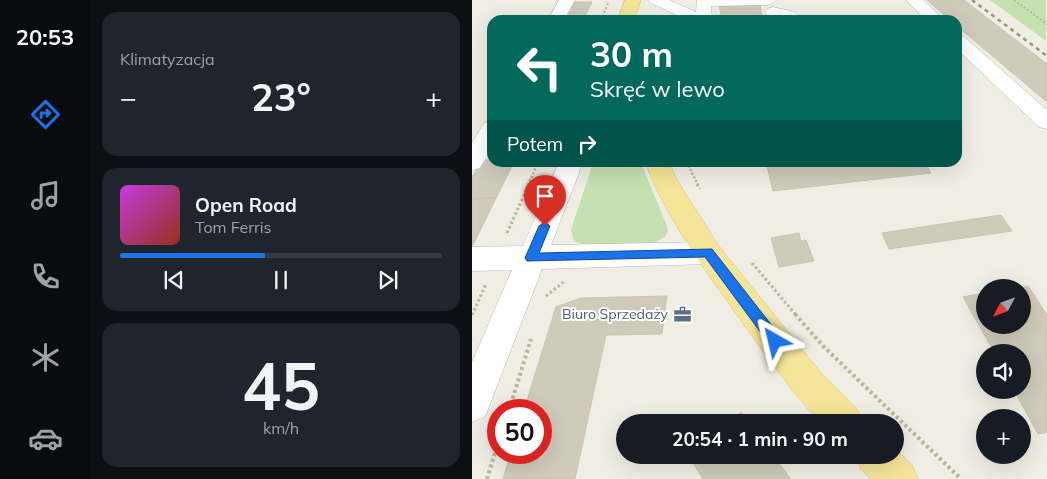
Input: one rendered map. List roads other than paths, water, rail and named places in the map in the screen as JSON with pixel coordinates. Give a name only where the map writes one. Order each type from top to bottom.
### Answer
[{"type":"main road","points":[[628,15],[633,0]]},
{"type":"main road","points":[[659,167],[665,182],[708,253],[809,385],[836,414]]},
{"type":"main road","points":[[884,464],[898,479]]},
{"type":"street","points":[[559,15],[567,0]]},
{"type":"street","points":[[656,0],[694,13],[703,2],[772,8],[788,15]]},
{"type":"street","points":[[914,0],[930,15]]},
{"type":"street","points":[[962,45],[1046,122]]},
{"type":"street","points":[[472,162],[487,136]]},
{"type":"street","points":[[472,404],[569,167]]},
{"type":"street","points":[[480,269],[531,258],[708,253]]},
{"type":"railway","points":[[972,0],[1047,56]]},
{"type":"place","name":"Biuro Sprzedaży","points":[[682,314]]}]
